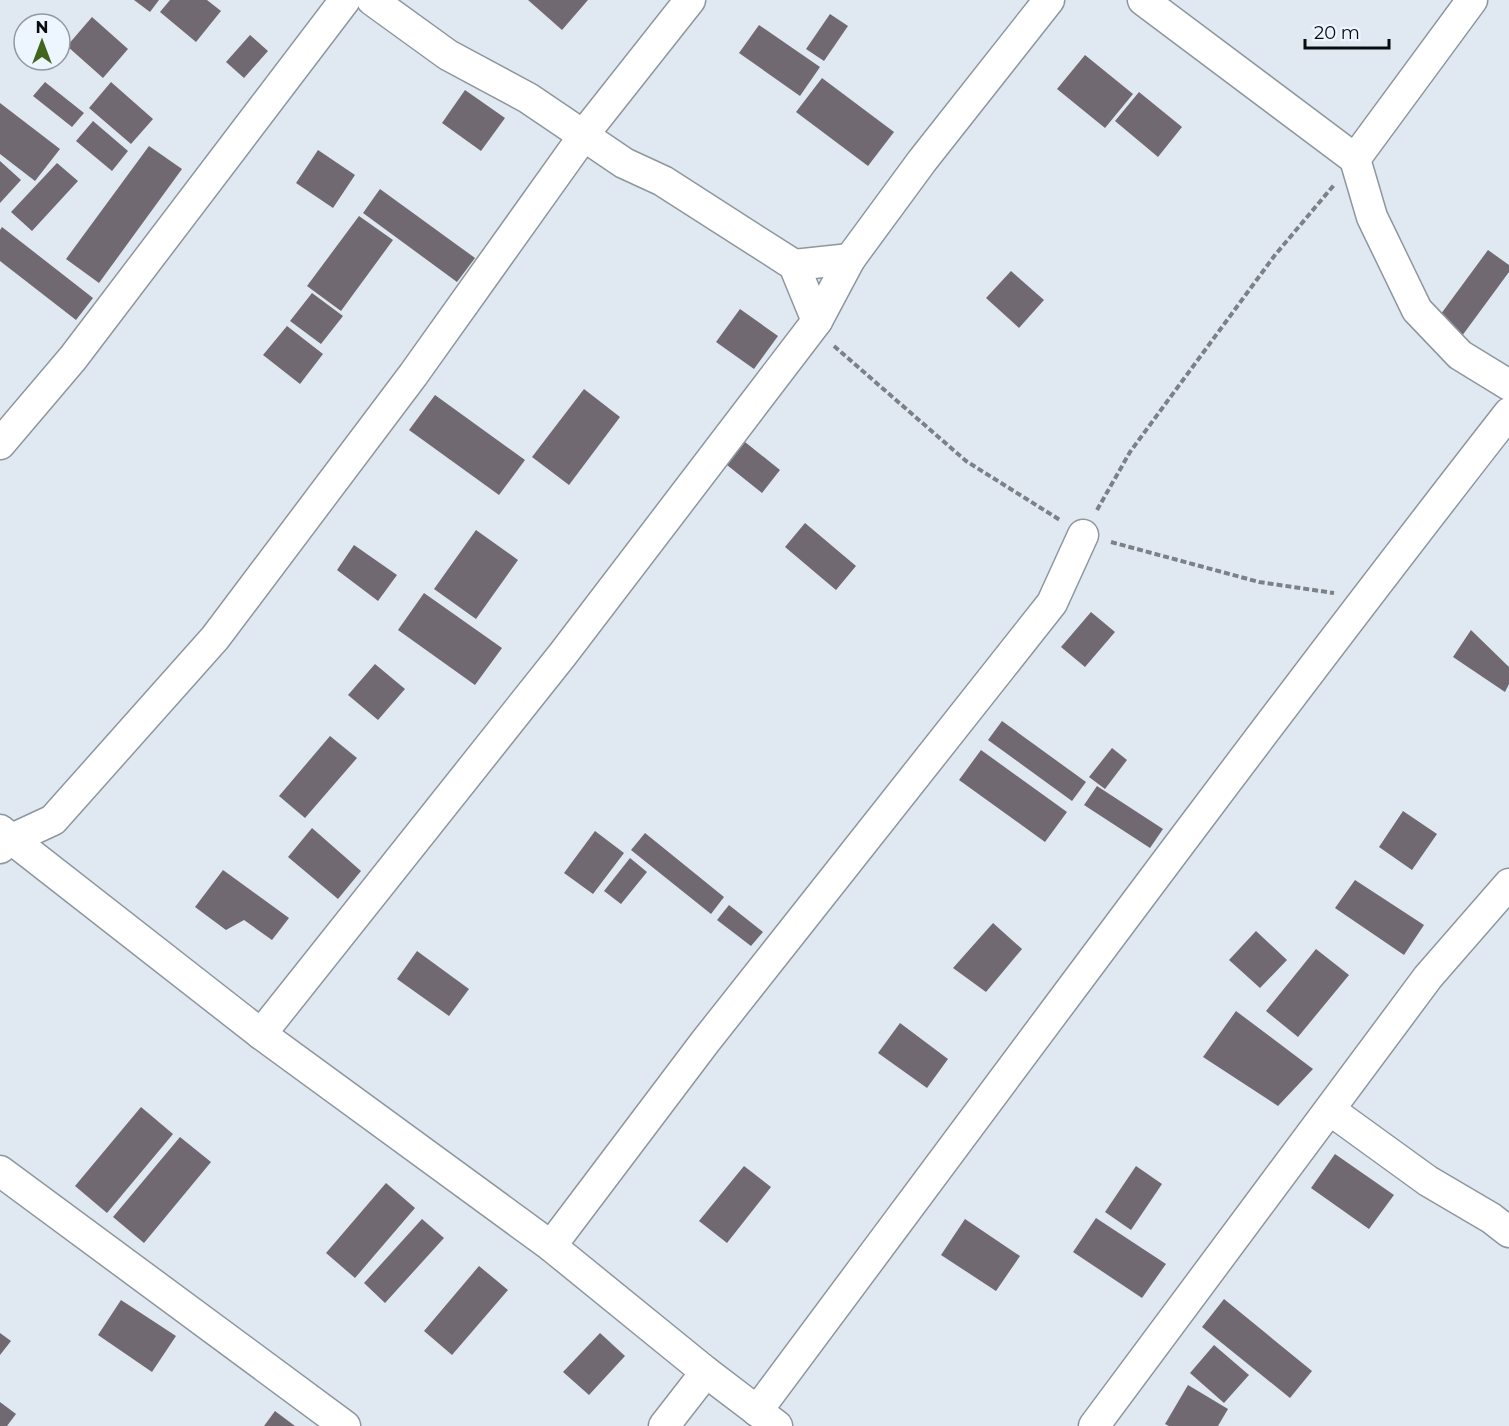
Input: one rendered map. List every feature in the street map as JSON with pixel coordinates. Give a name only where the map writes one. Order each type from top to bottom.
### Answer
[{"type":"street","points":[[0,444],[73,358],[345,0]]},
{"type":"street","points":[[372,0],[448,55],[528,98],[624,163],[663,181],[794,265],[817,321]]},
{"type":"street","points":[[4,839],[53,820],[215,638],[413,375],[584,136],[690,0]]},
{"type":"street","points":[[261,1034],[563,654],[817,321],[850,259],[922,161],[1049,0]]},
{"type":"street","points":[[1143,0],[1355,159],[1372,218],[1417,310],[1460,355],[1509,385]]},
{"type":"street","points":[[1355,159],[1472,0]]},
{"type":"street","points":[[794,265],[850,259]]},
{"type":"street","points":[[4,839],[261,1034],[551,1245],[706,1372],[767,1418],[1364,599],[1509,413]]},
{"type":"street","points":[[551,1245],[705,1042],[1052,603],[1083,535]]},
{"type":"street","points":[[1094,1426],[1428,977],[1509,884]]},
{"type":"street","points":[[1330,1110],[1428,1181],[1491,1218],[1509,1232]]},
{"type":"street","points":[[0,1171],[345,1426]]},
{"type":"street","points":[[664,1426],[706,1372]]},
{"type":"path","points":[[1083,535],[1130,452],[1275,255],[1355,159]]},
{"type":"path","points":[[817,321],[830,343],[966,461],[1083,535],[1259,582],[1364,599]]},
{"type":"building","points":[[134,0],[159,0],[150,12]]},
{"type":"building","points":[[170,0],[207,0],[221,11],[196,42],[160,12]]},
{"type":"building","points":[[528,0],[588,0],[562,30]]},
{"type":"building","points":[[830,14],[848,26],[824,61],[806,49]]},
{"type":"building","points":[[92,17],[128,49],[103,78],[72,50],[72,40]]},
{"type":"building","points":[[759,25],[820,67],[800,96],[739,53]]},
{"type":"building","points":[[250,35],[268,51],[244,78],[226,62]]},
{"type":"building","points":[[1085,55],[1133,94],[1105,128],[1057,89]]},
{"type":"building","points":[[822,78],[894,132],[868,166],[796,112]]},
{"type":"building","points":[[45,82],[84,113],[72,127],[33,96]]},
{"type":"building","points":[[111,82],[153,119],[131,144],[89,108]]},
{"type":"building","points":[[465,90],[505,118],[481,151],[442,123]]},
{"type":"building","points":[[1139,92],[1182,127],[1158,157],[1115,121]]},
{"type":"building","points":[[0,103],[60,149],[35,181],[0,154]]},
{"type":"building","points":[[93,121],[128,151],[112,171],[76,141]]},
{"type":"building","points":[[149,146],[182,169],[99,283],[66,259]]},
{"type":"building","points":[[318,150],[355,175],[333,208],[296,183]]},
{"type":"building","points":[[0,161],[21,180],[0,203]]},
{"type":"building","points":[[57,163],[78,181],[32,231],[11,212]]},
{"type":"building","points":[[380,189],[475,258],[457,282],[363,213]]},
{"type":"building","points":[[359,216],[393,240],[341,311],[307,286]]},
{"type":"building","points":[[2,227],[93,298],[76,320],[0,261],[0,230]]},
{"type":"building","points":[[1488,250],[1509,265],[1509,272],[1459,340],[1435,322]]},
{"type":"building","points":[[1011,271],[1044,300],[1019,328],[986,298]]},
{"type":"building","points":[[312,293],[343,316],[321,344],[290,321]]},
{"type":"building","points":[[740,309],[778,336],[754,369],[716,342]]},
{"type":"building","points":[[287,326],[323,354],[300,384],[263,355]]},
{"type":"building","points":[[584,389],[620,417],[569,485],[532,457]]},
{"type":"building","points":[[435,395],[525,460],[499,495],[409,430]]},
{"type":"building","points":[[745,442],[780,470],[762,493],[727,465]]},
{"type":"building","points":[[805,523],[856,566],[836,590],[785,547]]},
{"type":"building","points":[[476,530],[518,560],[476,619],[434,589]]},
{"type":"building","points":[[354,545],[397,575],[378,601],[337,570]]},
{"type":"building","points":[[424,593],[502,648],[475,685],[398,630]]},
{"type":"building","points":[[1091,612],[1115,632],[1085,667],[1061,647]]},
{"type":"building","points":[[1471,630],[1509,667],[1509,684],[1505,692],[1453,657]]},
{"type":"building","points":[[375,664],[405,689],[378,720],[348,695]]},
{"type":"building","points":[[1002,721],[1086,782],[1072,801],[988,740]]},
{"type":"building","points":[[330,736],[357,758],[305,818],[279,796]]},
{"type":"building","points":[[1112,748],[1127,760],[1105,789],[1089,777]]},
{"type":"building","points":[[981,750],[1067,812],[1045,842],[959,780]]},
{"type":"building","points":[[1097,786],[1163,829],[1150,848],[1084,805]]},
{"type":"building","points":[[1403,811],[1437,834],[1412,870],[1379,847]]},
{"type":"building","points":[[312,828],[361,871],[338,899],[288,857]]},
{"type":"building","points":[[595,831],[624,853],[593,894],[564,873]]},
{"type":"building","points":[[645,833],[724,897],[711,914],[631,850]]},
{"type":"building","points":[[630,858],[647,872],[621,904],[604,891]]},
{"type":"building","points":[[223,870],[289,918],[272,940],[244,920],[226,930],[195,907]]},
{"type":"building","points":[[1355,880],[1424,925],[1404,955],[1335,908]]},
{"type":"building","points":[[729,905],[763,932],[751,946],[717,920]]},
{"type":"building","points":[[993,923],[1022,949],[986,992],[953,968]]},
{"type":"building","points":[[1256,931],[1287,960],[1260,988],[1229,960]]},
{"type":"building","points":[[1316,949],[1349,975],[1298,1037],[1266,1011]]},
{"type":"building","points":[[417,951],[469,989],[449,1016],[397,979]]},
{"type":"building","points":[[1236,1011],[1313,1069],[1278,1106],[1203,1057]]},
{"type":"building","points":[[900,1023],[948,1059],[927,1088],[878,1053]]},
{"type":"building","points":[[141,1107],[173,1134],[107,1213],[75,1186]]},
{"type":"building","points":[[180,1137],[211,1162],[144,1243],[113,1217]]},
{"type":"building","points":[[1335,1154],[1394,1195],[1369,1229],[1311,1188]]},
{"type":"building","points":[[744,1166],[771,1187],[727,1243],[699,1221]]},
{"type":"building","points":[[1136,1166],[1162,1184],[1131,1230],[1105,1212]]},
{"type":"building","points":[[386,1183],[415,1208],[355,1278],[326,1253]]},
{"type":"building","points":[[1096,1218],[1166,1264],[1142,1298],[1073,1252]]},
{"type":"building","points":[[422,1219],[444,1238],[385,1303],[364,1283]]},
{"type":"building","points":[[965,1219],[1020,1256],[996,1291],[941,1255]]},
{"type":"building","points":[[479,1266],[508,1290],[452,1355],[424,1331]]},
{"type":"building","points":[[1224,1299],[1312,1371],[1290,1398],[1202,1327]]},
{"type":"building","points":[[121,1300],[176,1336],[152,1372],[98,1335]]},
{"type":"building","points":[[0,1333],[11,1341],[0,1355]]},
{"type":"building","points":[[600,1333],[625,1356],[589,1395],[563,1372]]},
{"type":"building","points":[[1214,1345],[1249,1375],[1224,1403],[1190,1373]]},
{"type":"building","points":[[1188,1385],[1228,1409],[1218,1426],[1169,1426],[1165,1424]]},
{"type":"building","points":[[0,1402],[16,1414],[7,1426],[0,1426]]},
{"type":"building","points":[[275,1411],[295,1426],[264,1426]]}]
